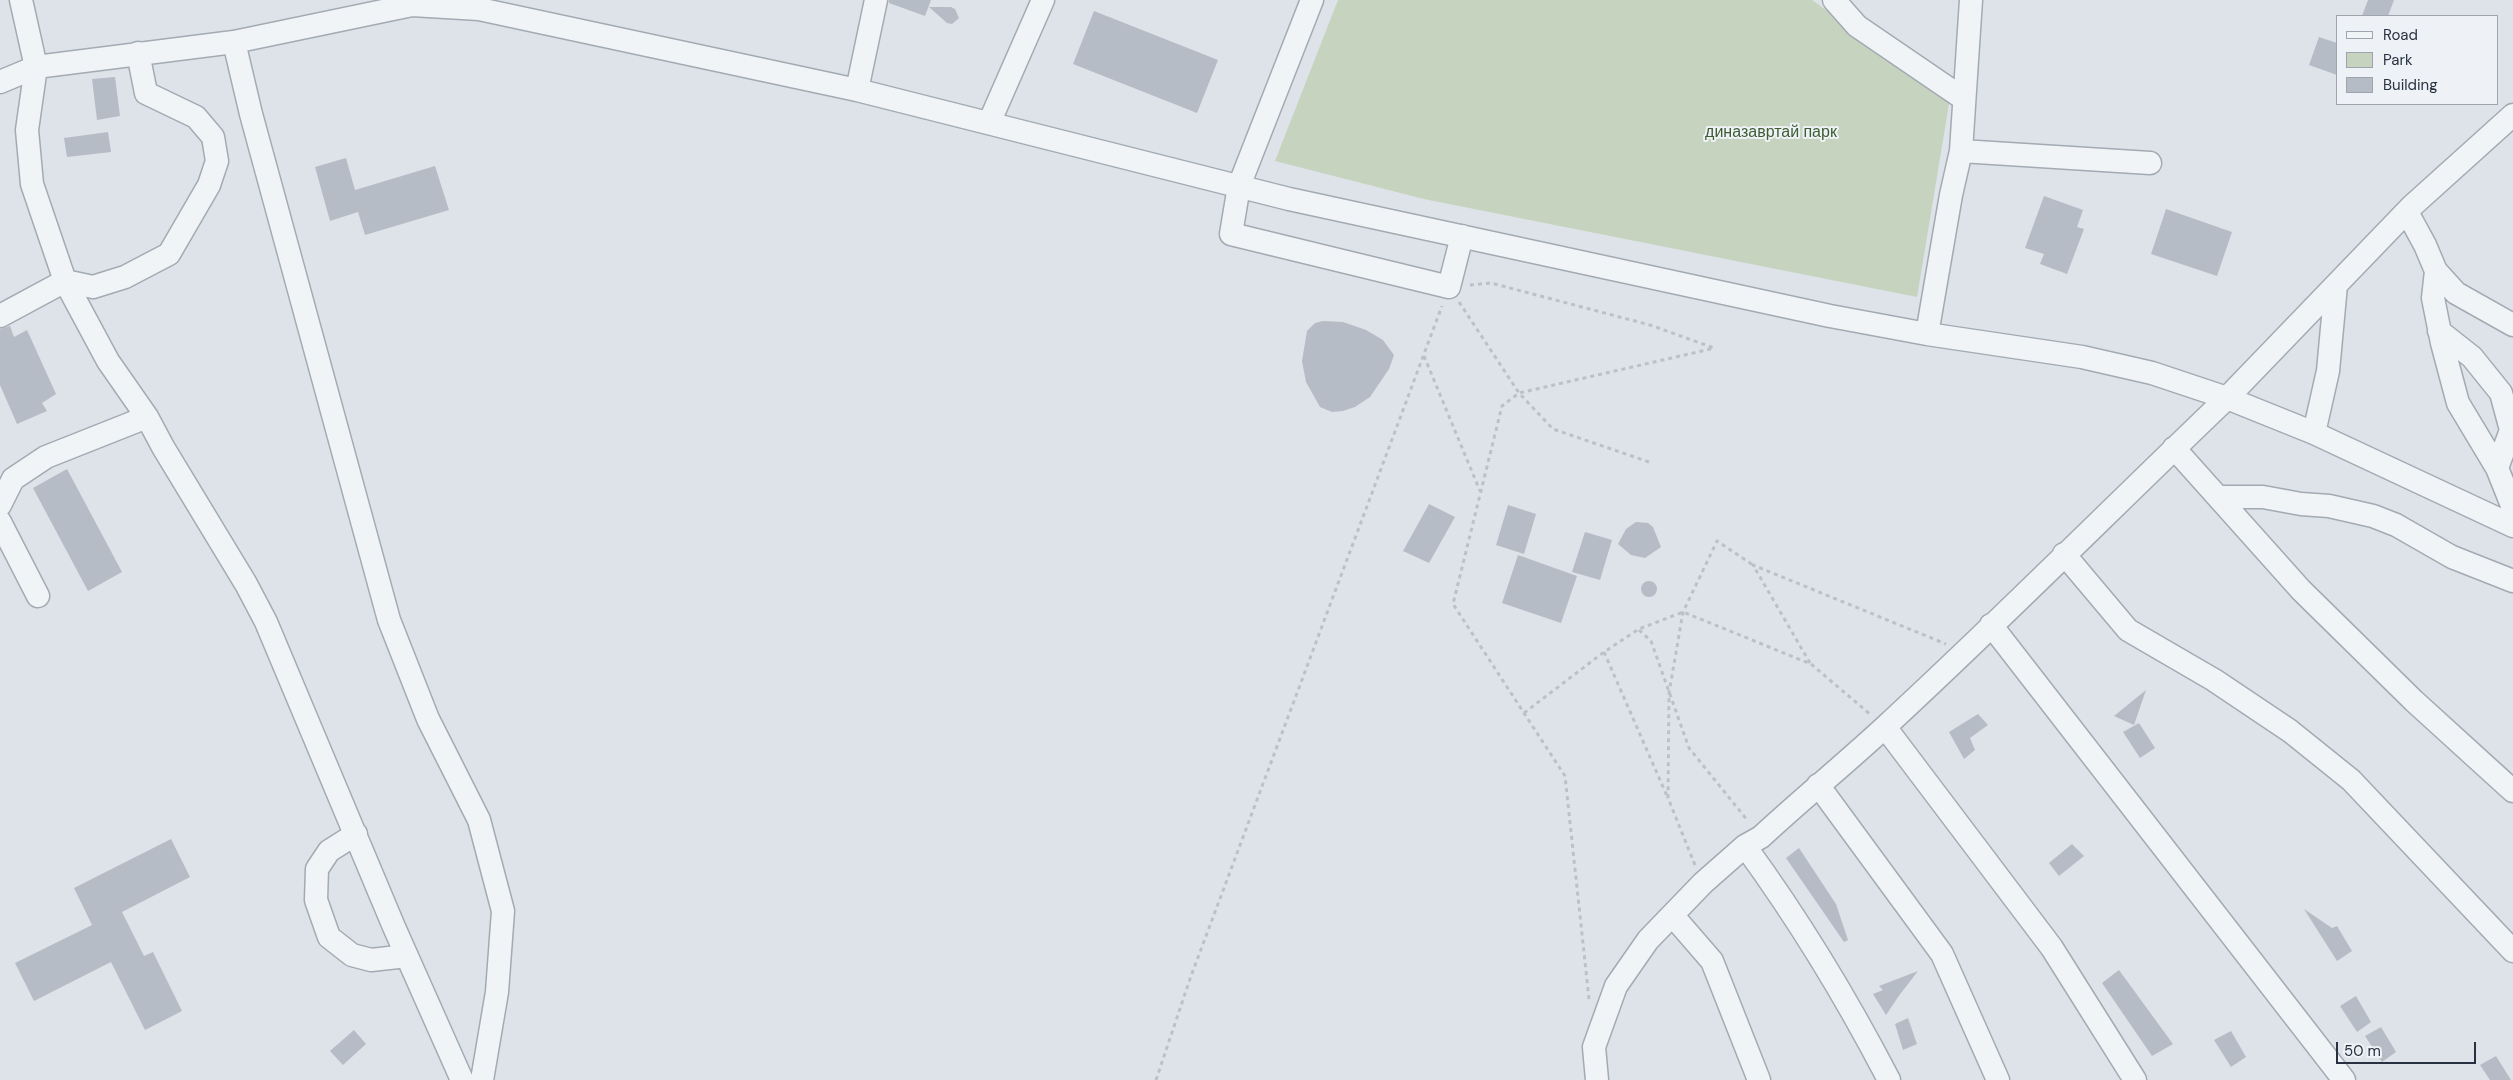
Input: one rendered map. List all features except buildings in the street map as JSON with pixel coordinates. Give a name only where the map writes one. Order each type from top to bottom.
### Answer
[{"type":"street","points":[[21,0],[36,67],[27,130],[32,184],[65,281],[108,361],[147,417],[163,447],[246,584],[266,622],[407,956],[462,1080]]},
{"type":"street","points":[[857,90],[876,0]]},
{"type":"street","points":[[989,123],[1043,0]]},
{"type":"street","points":[[1312,0],[1239,186],[1231,234],[1449,287],[1462,236]]},
{"type":"street","points":[[1834,0],[1857,26],[1964,99]]},
{"type":"street","points":[[1927,334],[1951,196],[1961,151],[1971,0]]},
{"type":"street","points":[[0,82],[36,67],[234,42],[412,5],[479,8],[857,90],[1239,186],[1462,236],[1927,334],[2082,357],[2152,373],[2227,398],[2314,434],[2513,526]]},
{"type":"street","points":[[234,42],[251,114],[390,620],[428,719],[479,820],[503,911],[496,992],[482,1080]]},
{"type":"street","points":[[0,316],[65,281],[93,287],[125,277],[169,254],[209,185],[217,161],[213,137],[196,117],[146,93],[138,54]]},
{"type":"street","points":[[1597,1080],[1594,1047],[1616,986],[1648,940],[1673,916],[1703,882],[1753,842],[1885,727],[2227,398],[2406,212],[2513,115]]},
{"type":"street","points":[[1961,151],[2150,163]]},
{"type":"street","points":[[2406,212],[2425,245],[2436,271],[2456,293],[2513,325]]},
{"type":"street","points":[[2436,271],[2433,298],[2439,331],[2458,403],[2497,468],[2513,508]]},
{"type":"street","points":[[2314,434],[2328,371],[2336,285]]},
{"type":"street","points":[[2439,331],[2472,357],[2501,393],[2511,430],[2497,468]]},
{"type":"street","points":[[0,505],[13,479],[46,457],[147,417]]},
{"type":"street","points":[[2174,448],[2316,604],[2414,701],[2513,791]]},
{"type":"street","points":[[2219,497],[2263,497],[2301,504],[2329,506],[2372,516],[2396,526],[2452,557],[2513,581]]},
{"type":"street","points":[[0,522],[38,596]]},
{"type":"street","points":[[2064,554],[2128,630],[2214,680],[2290,732],[2351,780],[2513,951]]},
{"type":"street","points":[[1991,625],[2344,1080]]},
{"type":"street","points":[[1885,727],[2052,948],[2135,1080]]},
{"type":"street","points":[[1818,785],[1942,954],[1998,1080]]},
{"type":"street","points":[[356,834],[328,851],[317,869],[316,900],[329,937],[352,955],[371,960],[407,956]]},
{"type":"street","points":[[1753,842],[1793,915],[1863,1030],[1888,1080]]},
{"type":"street","points":[[1673,916],[1712,961],[1759,1080]]},
{"type":"path","points":[[1449,287],[1491,283],[1650,325],[1715,348],[1519,393],[1502,406],[1453,604],[1565,776],[1590,1008]]},
{"type":"path","points":[[1156,1080],[1191,976],[1449,287]]},
{"type":"path","points":[[1449,287],[1519,393],[1553,430],[1649,462]]},
{"type":"path","points":[[1423,355],[1480,491]]},
{"type":"path","points":[[1668,798],[1669,693],[1683,612],[1718,541],[1753,565],[1964,651]]},
{"type":"path","points":[[1753,565],[1811,664]]},
{"type":"path","points":[[1524,713],[1604,652],[1639,629],[1683,612],[1811,664],[1885,727]]},
{"type":"path","points":[[1639,629],[1651,641],[1689,748],[1753,842]]},
{"type":"path","points":[[1604,652],[1703,882]]},
{"type":"green space","name":"диназавртай парк","points":[[1338,0],[1812,0],[1950,98],[1917,297],[1424,199],[1275,161]]}]
